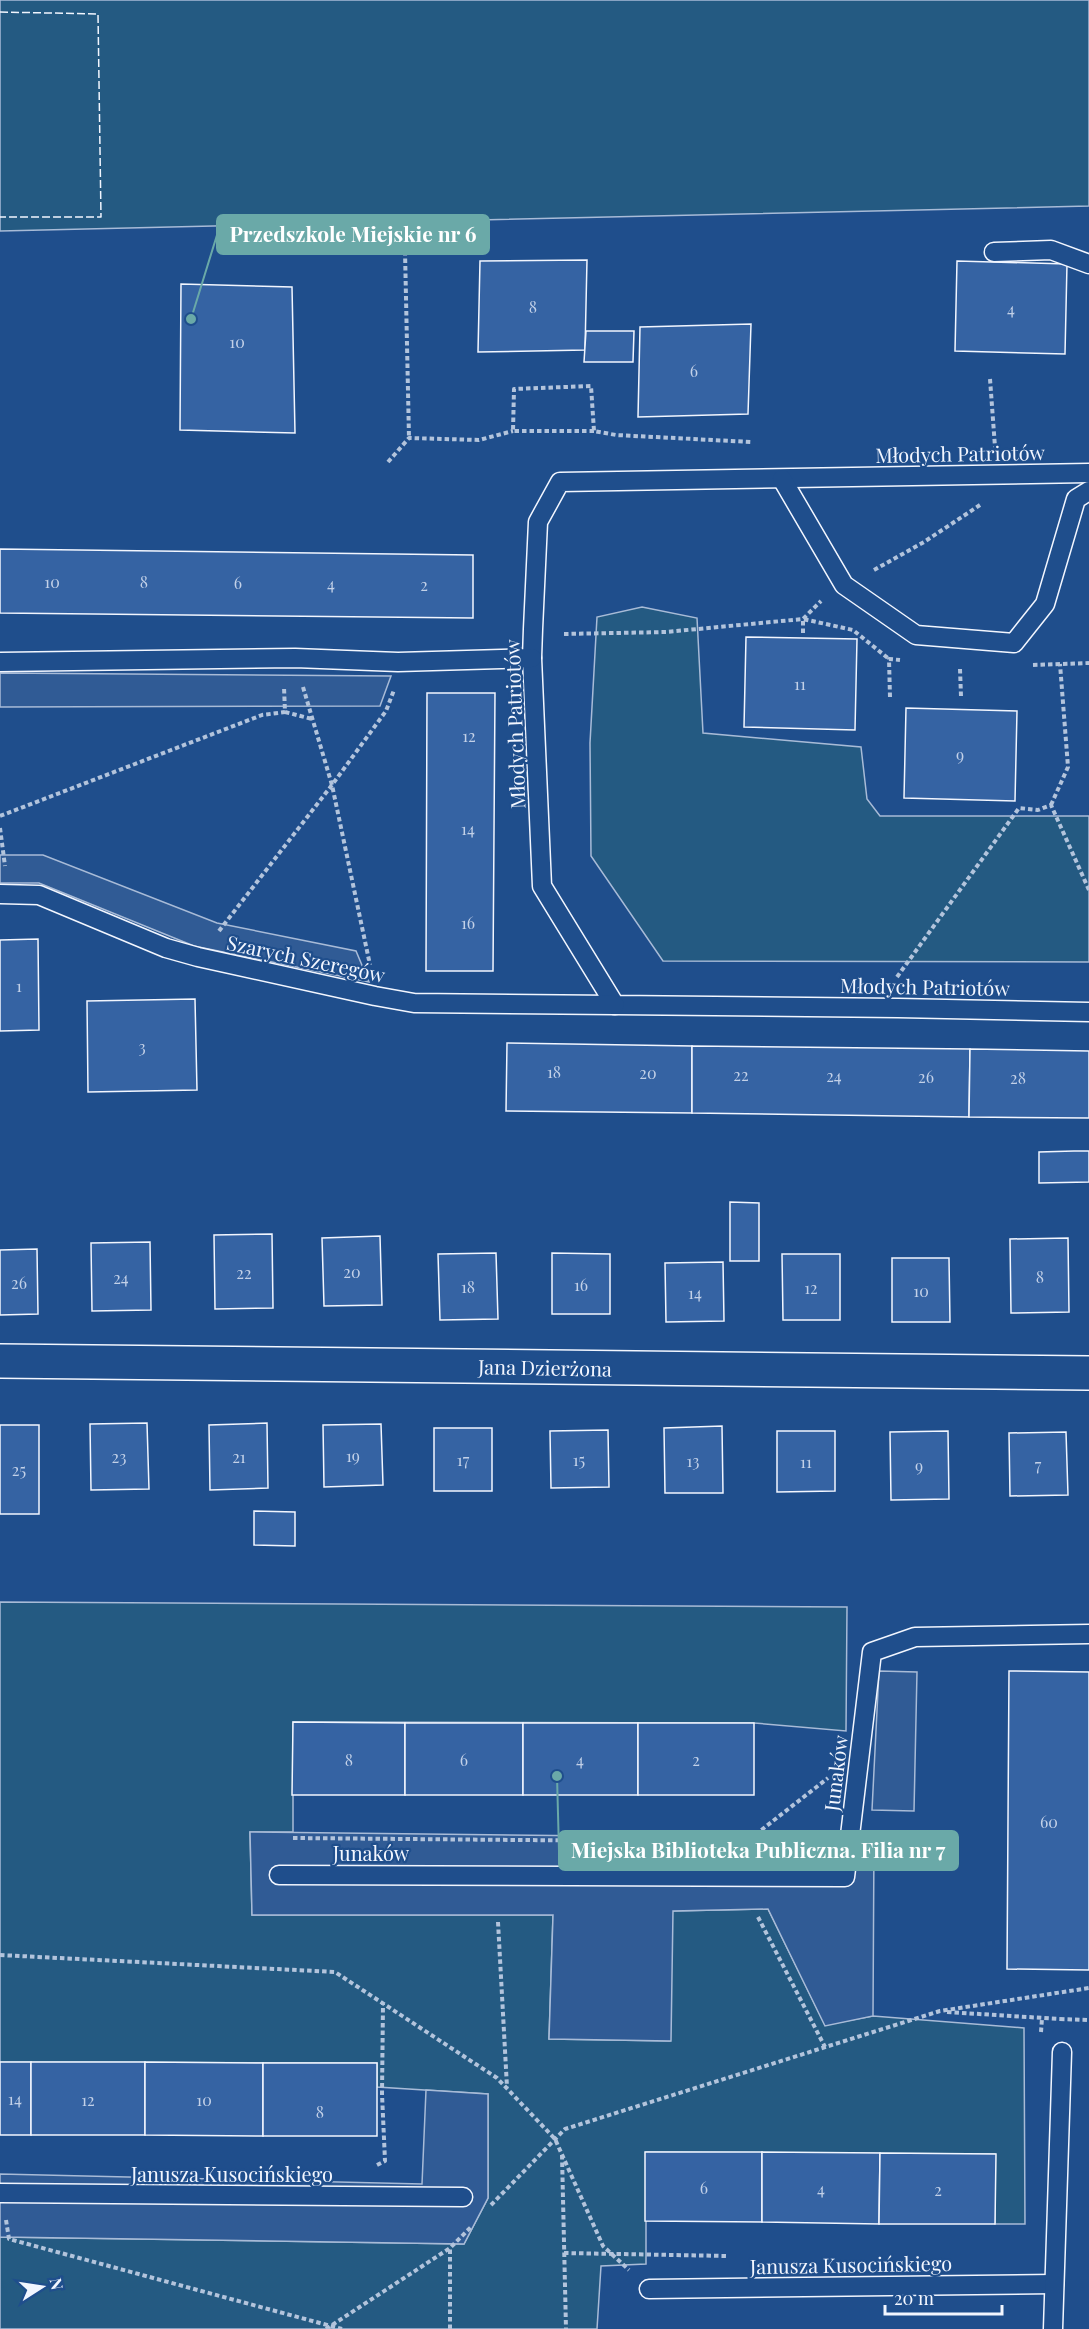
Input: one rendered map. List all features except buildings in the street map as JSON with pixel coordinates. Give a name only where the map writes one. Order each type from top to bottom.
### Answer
[{"type":"street","name":"Jana Dzierżona","points":[[0,1360],[1089,1373]]},
{"type":"lane","points":[[994,252],[1051,250],[1089,264]]},
{"type":"lane","name":"Młodych Patriotów","points":[[1086,473],[560,482],[538,522],[532,658],[542,886],[615,1005],[1089,1012]]},
{"type":"lane","points":[[782,479],[844,585],[916,634],[1014,643],[1045,604],[1076,499],[1089,490]]},
{"type":"lane","points":[[0,662],[295,658],[405,662],[532,658]]},
{"type":"lane","name":"Szarych Szeregów","points":[[0,894],[39,895],[166,948],[198,957],[414,1003],[615,1005]]},
{"type":"lane","name":"Junaków","points":[[279,1875],[845,1878],[872,1652],[915,1637],[1089,1634]]},
{"type":"lane","points":[[1053,2329],[1062,2052]]},
{"type":"lane","name":"Janusza Kusocińskiego","points":[[0,2193],[463,2197]]},
{"type":"lane","name":"Janusza Kusocińskiego","points":[[649,2289],[1054,2284]]},
{"type":"path","points":[[388,462],[409,438],[405,251]]},
{"type":"path","points":[[990,379],[995,448]]},
{"type":"path","points":[[513,431],[514,389],[591,386],[594,431]]},
{"type":"path","points":[[409,438],[479,440],[513,431],[594,431],[616,435],[751,442]]},
{"type":"path","points":[[803,633],[803,619],[830,593],[924,542],[983,503]]},
{"type":"path","points":[[564,634],[666,632],[803,619],[853,630],[889,659]]},
{"type":"path","points":[[295,658],[332,785],[372,975]]},
{"type":"path","points":[[198,957],[332,785],[386,711],[405,662]]},
{"type":"path","points":[[1089,663],[1060,664],[1068,767],[1051,806],[1089,890]]},
{"type":"path","points":[[960,669],[961,696]]},
{"type":"path","points":[[284,686],[285,712]]},
{"type":"path","points":[[0,816],[261,715],[285,712],[312,719]]},
{"type":"path","points":[[897,977],[1019,808],[1038,810],[1051,806]]},
{"type":"path","points":[[0,828],[5,867]]},
{"type":"path","points":[[293,1838],[746,1842],[860,1752]]},
{"type":"path","points":[[758,1917],[825,2047]]},
{"type":"path","points":[[498,1922],[507,2088]]},
{"type":"path","points":[[0,1955],[335,1972],[496,2078],[507,2088],[555,2139],[603,2246],[649,2289]]},
{"type":"path","points":[[490,2206],[565,2129],[940,2012],[1089,1988]]},
{"type":"path","points":[[383,2004],[382,2094],[386,2161]]},
{"type":"path","points":[[940,2012],[1060,2019]]},
{"type":"path","points":[[561,2151],[566,2329]]},
{"type":"path","points":[[0,2193],[9,2239],[342,2329]]},
{"type":"path","points":[[326,2329],[450,2248],[474,2223]]},
{"type":"path","points":[[450,2248],[450,2329]]},
{"type":"shaded area","points":[[0,0],[1089,0],[1089,206],[0,231]]},
{"type":"shaded area","points":[[642,607],[697,618],[703,733],[861,747],[867,799],[880,816],[1089,816],[1089,962],[663,961],[591,856],[590,743],[597,617]]},
{"type":"shaded area","points":[[0,673],[391,676],[380,706],[0,707]]},
{"type":"shaded area","points":[[0,855],[43,855],[217,923],[356,951],[369,982],[194,946],[39,883],[0,883]]},
{"type":"shaded area","points":[[0,1602],[847,1607],[846,1731],[754,1723],[293,1722],[293,1832],[250,1832],[252,1915],[553,1915],[549,2039],[670,2041],[672,1911],[768,1909],[825,2025],[873,2016],[1024,2028],[1025,2224],[995,2224],[995,2154],[646,2152],[646,2264],[601,2266],[597,2329],[0,2329],[0,2237],[464,2244],[488,2198],[488,2094],[377,2087],[377,2063],[0,2062]]},
{"type":"shaded area","points":[[879,1671],[917,1672],[914,1811],[872,1810]]},
{"type":"shaded area","points":[[250,1832],[874,1839],[873,2016],[825,2026],[768,1909],[673,1911],[671,2041],[549,2039],[553,1915],[252,1915]]},
{"type":"shaded area","points":[[426,2090],[488,2094],[488,2198],[464,2244],[0,2237],[0,2174],[422,2184]]},
{"type":"fence","points":[[0,12],[98,14],[101,217],[0,217]]},
{"type":"place","name":"Przedszkole Miejskie nr 6","points":[[191,319]]},
{"type":"place","name":"Miejska Biblioteka Publiczna. Filia nr 7","points":[[557,1776]]}]
